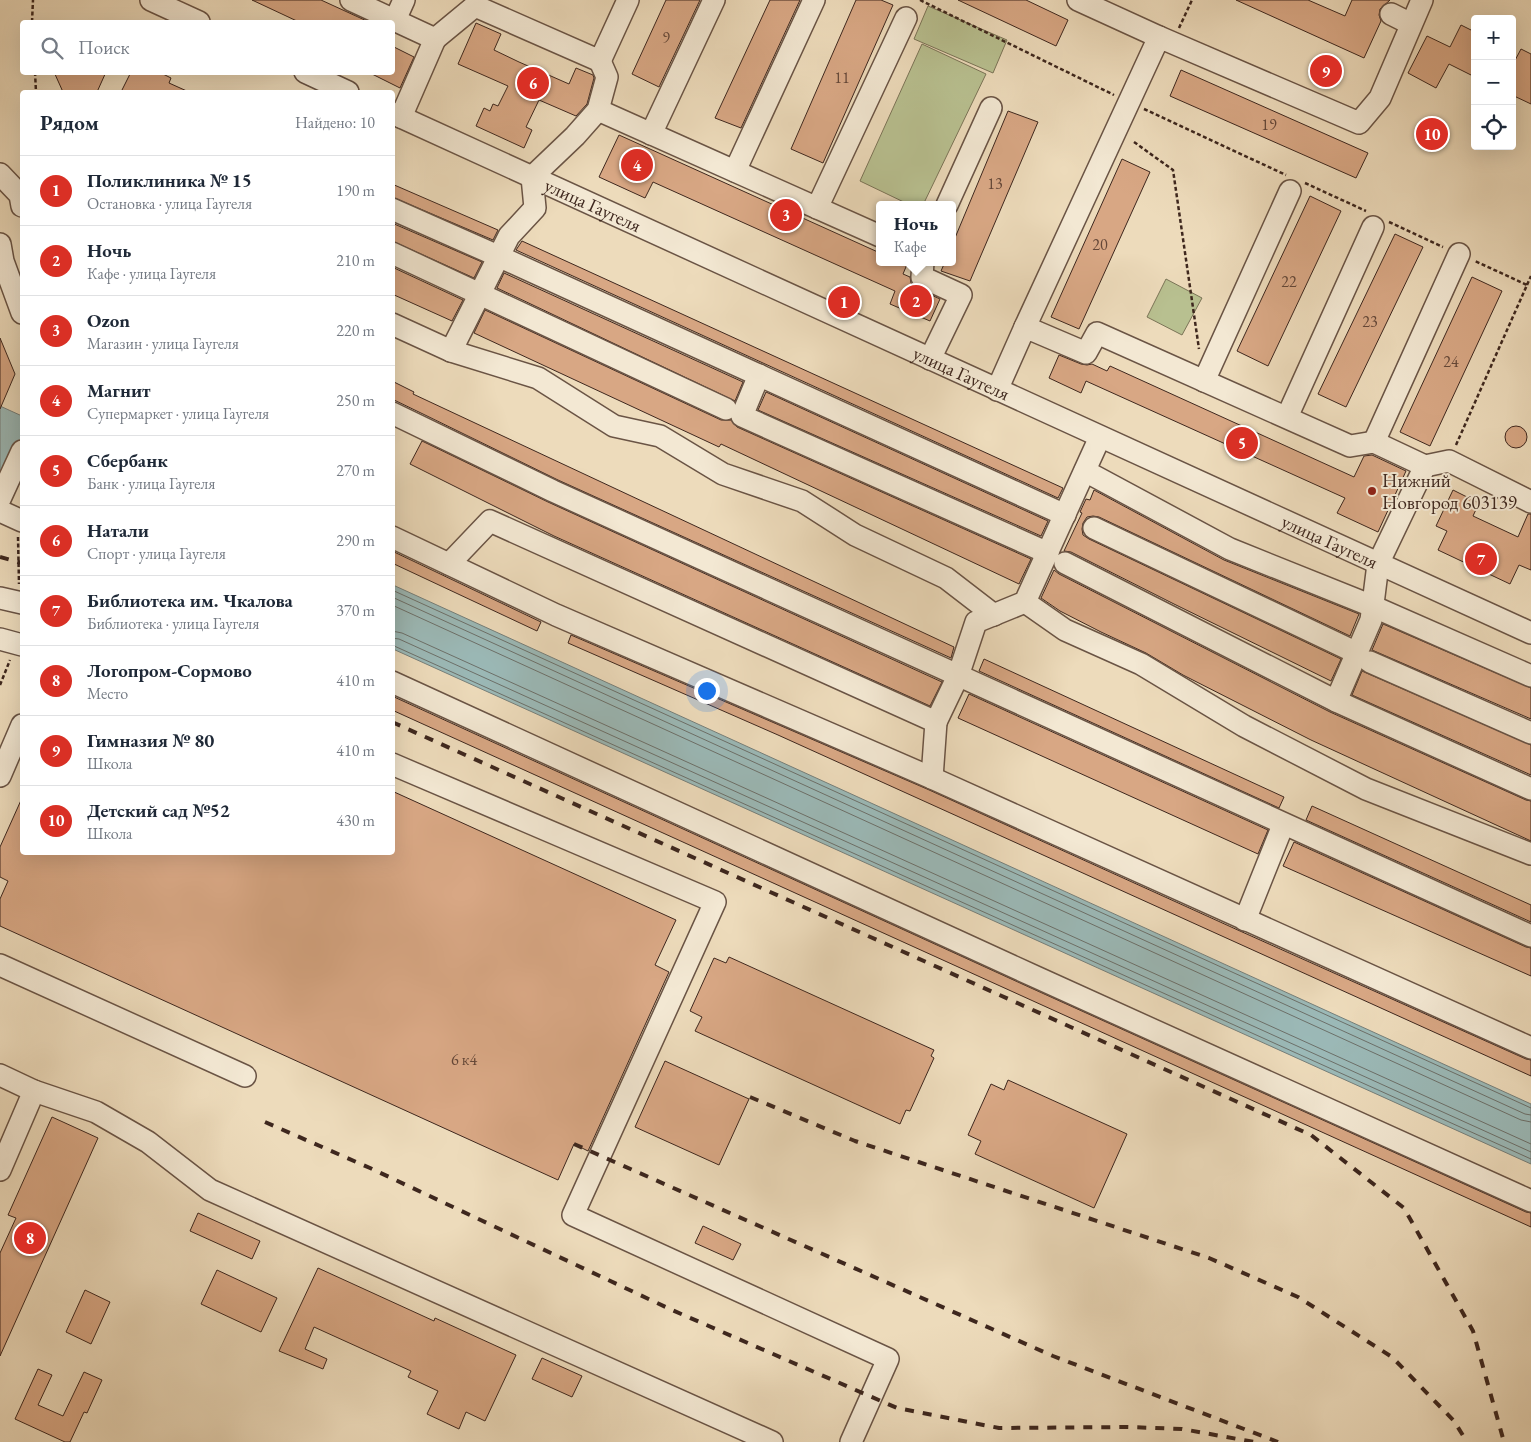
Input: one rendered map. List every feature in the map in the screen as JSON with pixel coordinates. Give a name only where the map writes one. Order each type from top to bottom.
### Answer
[{"type":"street","points":[[151,0],[195,20]]},
{"type":"street","points":[[352,0],[435,39]]},
{"type":"street","points":[[395,20],[404,0]]},
{"type":"street","points":[[600,61],[628,0]]},
{"type":"street","points":[[650,134],[714,0]]},
{"type":"street","points":[[735,171],[814,0]]},
{"type":"street","points":[[1078,0],[1359,122],[1380,98],[1422,0]]},
{"type":"street","points":[[397,115],[435,39],[475,6],[600,61],[607,77],[598,110],[576,136],[532,178],[535,208],[509,236],[451,350]]},
{"type":"street","points":[[1391,14],[1411,24]]},
{"type":"street","points":[[817,208],[906,18]]},
{"type":"street","points":[[998,390],[1025,327],[1160,37]]},
{"type":"street","points":[[311,75],[344,90]]},
{"type":"street","points":[[949,201],[991,108]]},
{"type":"street","points":[[598,110],[876,234]]},
{"type":"street","name":"улица Гаугеля","points":[[397,115],[1531,634]]},
{"type":"street","points":[[0,174],[20,195]]},
{"type":"street","points":[[1204,381],[1290,191]]},
{"type":"street","points":[[395,210],[1065,515]]},
{"type":"street","points":[[1286,417],[1373,227]]},
{"type":"street","points":[[0,244],[3,261],[20,297]]},
{"type":"street","points":[[395,254],[726,409]]},
{"type":"street","points":[[1374,442],[1459,254]]},
{"type":"street","points":[[923,266],[922,277],[961,295],[930,359]]},
{"type":"street","points":[[395,325],[451,350],[538,378],[614,426],[660,436],[723,474],[802,501],[855,535],[946,578],[994,615]]},
{"type":"street","points":[[1025,327],[1086,353],[1096,333],[1350,446],[1374,442],[1424,466],[1449,461],[1531,502]]},
{"type":"street","points":[[759,375],[742,416],[1056,558],[1336,701],[1531,789]]},
{"type":"street","points":[[395,414],[553,491],[1531,936]]},
{"type":"street","points":[[932,778],[936,722],[958,676],[976,622],[1025,602],[1056,558],[1065,515],[1100,437]]},
{"type":"street","points":[[20,456],[1,502],[20,519]]},
{"type":"street","points":[[1336,701],[1364,657],[1378,564],[1424,466]]},
{"type":"street","points":[[1085,471],[1230,549],[1372,606],[1531,676]]},
{"type":"street","points":[[449,564],[490,521],[936,722]]},
{"type":"street","points":[[1094,528],[1364,657],[1531,733]]},
{"type":"street","points":[[395,538],[556,615],[932,778],[1531,1048]]},
{"type":"street","points":[[0,598],[20,603]]},
{"type":"street","points":[[1025,602],[1065,630],[1141,664],[1244,726],[1366,790],[1531,854]]},
{"type":"street","points":[[0,639],[20,645]]},
{"type":"street","points":[[395,683],[1531,1201]]},
{"type":"street","points":[[0,776],[20,730]]},
{"type":"street","points":[[395,765],[715,902],[573,1215],[888,1359],[851,1442]]},
{"type":"street","points":[[1245,920],[1284,825]]},
{"type":"street","points":[[0,965],[246,1076]]},
{"type":"street","points":[[0,1075],[34,1091],[96,1112],[148,1142],[210,1190],[772,1442]]},
{"type":"street","points":[[0,1170],[34,1091]]},
{"type":"path","points":[[32,20],[33,0]]},
{"type":"path","points":[[35,75],[36,90]]},
{"type":"path","points":[[1134,142],[1173,170],[1200,354]]},
{"type":"path","points":[[1527,285],[1531,276]]},
{"type":"green space","points":[[928,6],[1007,40],[993,73],[914,39]]},
{"type":"green space","points":[[922,44],[986,74],[925,201],[902,201],[860,181]]},
{"type":"green space","points":[[1166,279],[1202,298],[1182,335],[1147,317]]},
{"type":"water","points":[[0,406],[20,415],[20,480],[0,471]]},
{"type":"water","points":[[395,586],[1531,1104],[1531,1164],[395,650]]},
{"type":"building","points":[[252,0],[321,0],[365,20],[295,20]]},
{"type":"building","points":[[666,0],[700,0],[659,87],[632,74]]},
{"type":"building","points":[[770,0],[800,0],[741,128],[715,118]]},
{"type":"building","points":[[856,0],[881,0],[893,5],[823,163],[791,149]]},
{"type":"building","points":[[958,0],[1026,0],[1068,20],[1056,46]]},
{"type":"building","points":[[1236,0],[1308,0],[1345,16],[1352,0],[1390,0],[1380,9],[1381,21],[1364,58]]},
{"type":"building","points":[[476,23],[501,34],[494,50],[519,62],[569,84],[576,68],[593,75],[594,78],[587,104],[576,116],[539,100],[526,127],[532,130],[524,148],[476,126],[484,108],[490,111],[493,104],[498,106],[508,86],[458,64]]},
{"type":"building","points":[[1461,25],[1471,30],[1471,75],[1449,64],[1436,88],[1408,73],[1427,36],[1450,47]]},
{"type":"building","points":[[395,48],[414,57],[400,88],[374,75],[395,75]]},
{"type":"building","points":[[1521,49],[1531,54],[1531,104],[1516,97],[1516,58]]},
{"type":"building","points":[[1181,70],[1368,153],[1356,178],[1170,96]]},
{"type":"building","points":[[55,75],[105,75],[98,90],[62,90]]},
{"type":"building","points":[[130,75],[165,75],[171,78],[169,83],[185,90],[122,90]]},
{"type":"building","points":[[1008,111],[1038,122],[970,281],[941,271],[943,266],[956,266],[956,235]]},
{"type":"building","points":[[619,135],[876,251],[876,266],[906,266],[903,274],[910,277],[911,283],[916,288],[940,299],[930,321],[890,304],[895,291],[653,182],[645,198],[599,177]]},
{"type":"building","points":[[1122,159],[1150,172],[1079,329],[1051,317]]},
{"type":"building","points":[[395,185],[498,230],[493,240],[395,198]]},
{"type":"building","points":[[1310,196],[1341,211],[1268,366],[1237,351]]},
{"type":"building","points":[[395,224],[482,262],[474,278],[395,242]]},
{"type":"building","points":[[1395,234],[1423,247],[1346,407],[1318,394]]},
{"type":"building","points":[[522,241],[1063,488],[1058,498],[516,250]]},
{"type":"building","points":[[395,268],[463,300],[452,321],[395,295]]},
{"type":"building","points":[[504,273],[743,382],[735,401],[497,288]]},
{"type":"building","points":[[1472,277],[1502,291],[1430,446],[1400,432]]},
{"type":"building","points":[[485,310],[721,420],[731,420],[737,427],[1031,559],[1019,584],[721,444],[719,447],[474,333]]},
{"type":"building","points":[[0,338],[15,374],[0,409]]},
{"type":"building","points":[[1059,355],[1081,364],[1092,364],[1107,371],[1110,366],[1354,477],[1364,456],[1372,455],[1406,471],[1378,532],[1337,513],[1345,498],[1086,381],[1081,393],[1049,378]]},
{"type":"building","points":[[395,382],[414,392],[413,394],[954,647],[951,658],[558,480],[395,400]]},
{"type":"building","points":[[766,392],[1048,521],[1041,536],[758,410]]},
{"type":"building","points":[[1516,426],[1524,429],[1527,437],[1524,445],[1516,448],[1508,445],[1505,437],[1508,429]]},
{"type":"building","points":[[422,441],[548,502],[942,682],[930,706],[554,536],[410,464]]},
{"type":"building","points":[[1094,490],[1224,560],[1359,614],[1350,636],[1099,517],[1087,517],[1083,523],[1083,535],[1089,539],[1341,659],[1331,681],[1071,552],[1064,551],[1082,513],[1080,512],[1086,499],[1090,500]]},
{"type":"building","points":[[1453,490],[1479,503],[1473,516],[1518,537],[1528,514],[1531,514],[1531,570],[1519,565],[1510,584],[1438,550],[1447,531],[1436,526]]},
{"type":"building","points":[[395,552],[541,622],[537,631],[395,564]]},
{"type":"building","points":[[1054,570],[1330,712],[1531,801],[1531,841],[1311,740],[1183,675],[1146,653],[1060,611],[1041,598]]},
{"type":"building","points":[[1383,624],[1531,688],[1531,719],[1372,650]]},
{"type":"building","points":[[571,635],[927,789],[1531,1060],[1531,1076],[778,735],[568,643]]},
{"type":"building","points":[[984,659],[1284,797],[1279,808],[979,671]]},
{"type":"building","points":[[1362,671],[1531,745],[1531,775],[1352,695]]},
{"type":"building","points":[[969,694],[1268,830],[1258,854],[958,718]]},
{"type":"building","points":[[395,697],[1031,988],[1531,1213],[1531,1227],[395,711]]},
{"type":"building","points":[[395,792],[676,920],[655,965],[669,972],[588,1151],[574,1144],[558,1180],[0,926],[0,899],[8,881],[0,877],[0,847],[20,802],[20,855],[395,855]]},
{"type":"building","points":[[1312,806],[1531,905],[1531,922],[1306,820]]},
{"type":"building","points":[[1294,842],[1531,948],[1531,976],[1283,866]]},
{"type":"building","points":[[729,957],[934,1050],[931,1056],[934,1058],[910,1111],[906,1110],[900,1124],[695,1031],[702,1017],[690,1011],[714,958],[726,963]]},
{"type":"building","points":[[665,1061],[749,1099],[719,1165],[635,1127]]},
{"type":"building","points":[[1008,1080],[1127,1134],[1094,1208],[975,1154],[981,1141],[968,1135],[991,1084],[1004,1090]]},
{"type":"building","points":[[52,1117],[98,1138],[0,1356],[0,1253],[16,1218],[8,1215]]},
{"type":"building","points":[[198,1213],[260,1241],[252,1259],[190,1231]]},
{"type":"building","points":[[703,1226],[741,1244],[733,1260],[695,1243]]},
{"type":"building","points":[[318,1268],[434,1321],[435,1318],[516,1355],[485,1421],[466,1412],[459,1429],[427,1414],[438,1391],[408,1377],[411,1371],[314,1327],[305,1349],[327,1359],[323,1369],[279,1351]]},
{"type":"building","points":[[217,1270],[277,1298],[261,1332],[201,1304]]},
{"type":"building","points":[[85,1290],[110,1302],[91,1344],[66,1332]]},
{"type":"building","points":[[542,1358],[582,1376],[572,1397],[532,1379]]},
{"type":"building","points":[[38,1369],[52,1375],[38,1405],[63,1416],[84,1372],[102,1380],[87,1413],[84,1412],[70,1442],[65,1442],[15,1419]]},
{"type":"railway","points":[[0,557],[20,562]]},
{"type":"railway","points":[[395,723],[1311,1135],[1404,1208],[1473,1331],[1504,1442]]},
{"type":"railway","points":[[750,1097],[855,1141],[1209,1258],[1298,1297],[1392,1357],[1454,1421],[1467,1442]]},
{"type":"railway","points":[[265,1122],[370,1168],[672,1310],[897,1408],[999,1428],[1128,1427],[1182,1429],[1254,1442]]},
{"type":"railway","points":[[574,1144],[1053,1356],[1278,1442]]},
{"type":"place","name":"Гимназия № 80","points":[[1326,71]]},
{"type":"place","name":"Натали","points":[[533,83]]},
{"type":"place","name":"Детский сад №52","points":[[1432,134]]},
{"type":"place","name":"Магнит","points":[[637,165]]},
{"type":"place","name":"Ozon","points":[[786,215]]},
{"type":"place","name":"Ночь","points":[[916,301]]},
{"type":"place","name":"Поликлиника № 15","points":[[844,302]]},
{"type":"place","name":"Сбербанк","points":[[1242,443]]},
{"type":"place","name":"Нижний Новгород 603139","points":[[1372,491]]},
{"type":"place","name":"Библиотека им. Чкалова","points":[[1481,559]]},
{"type":"place","name":"Логопром-Сормово","points":[[30,1238]]}]
